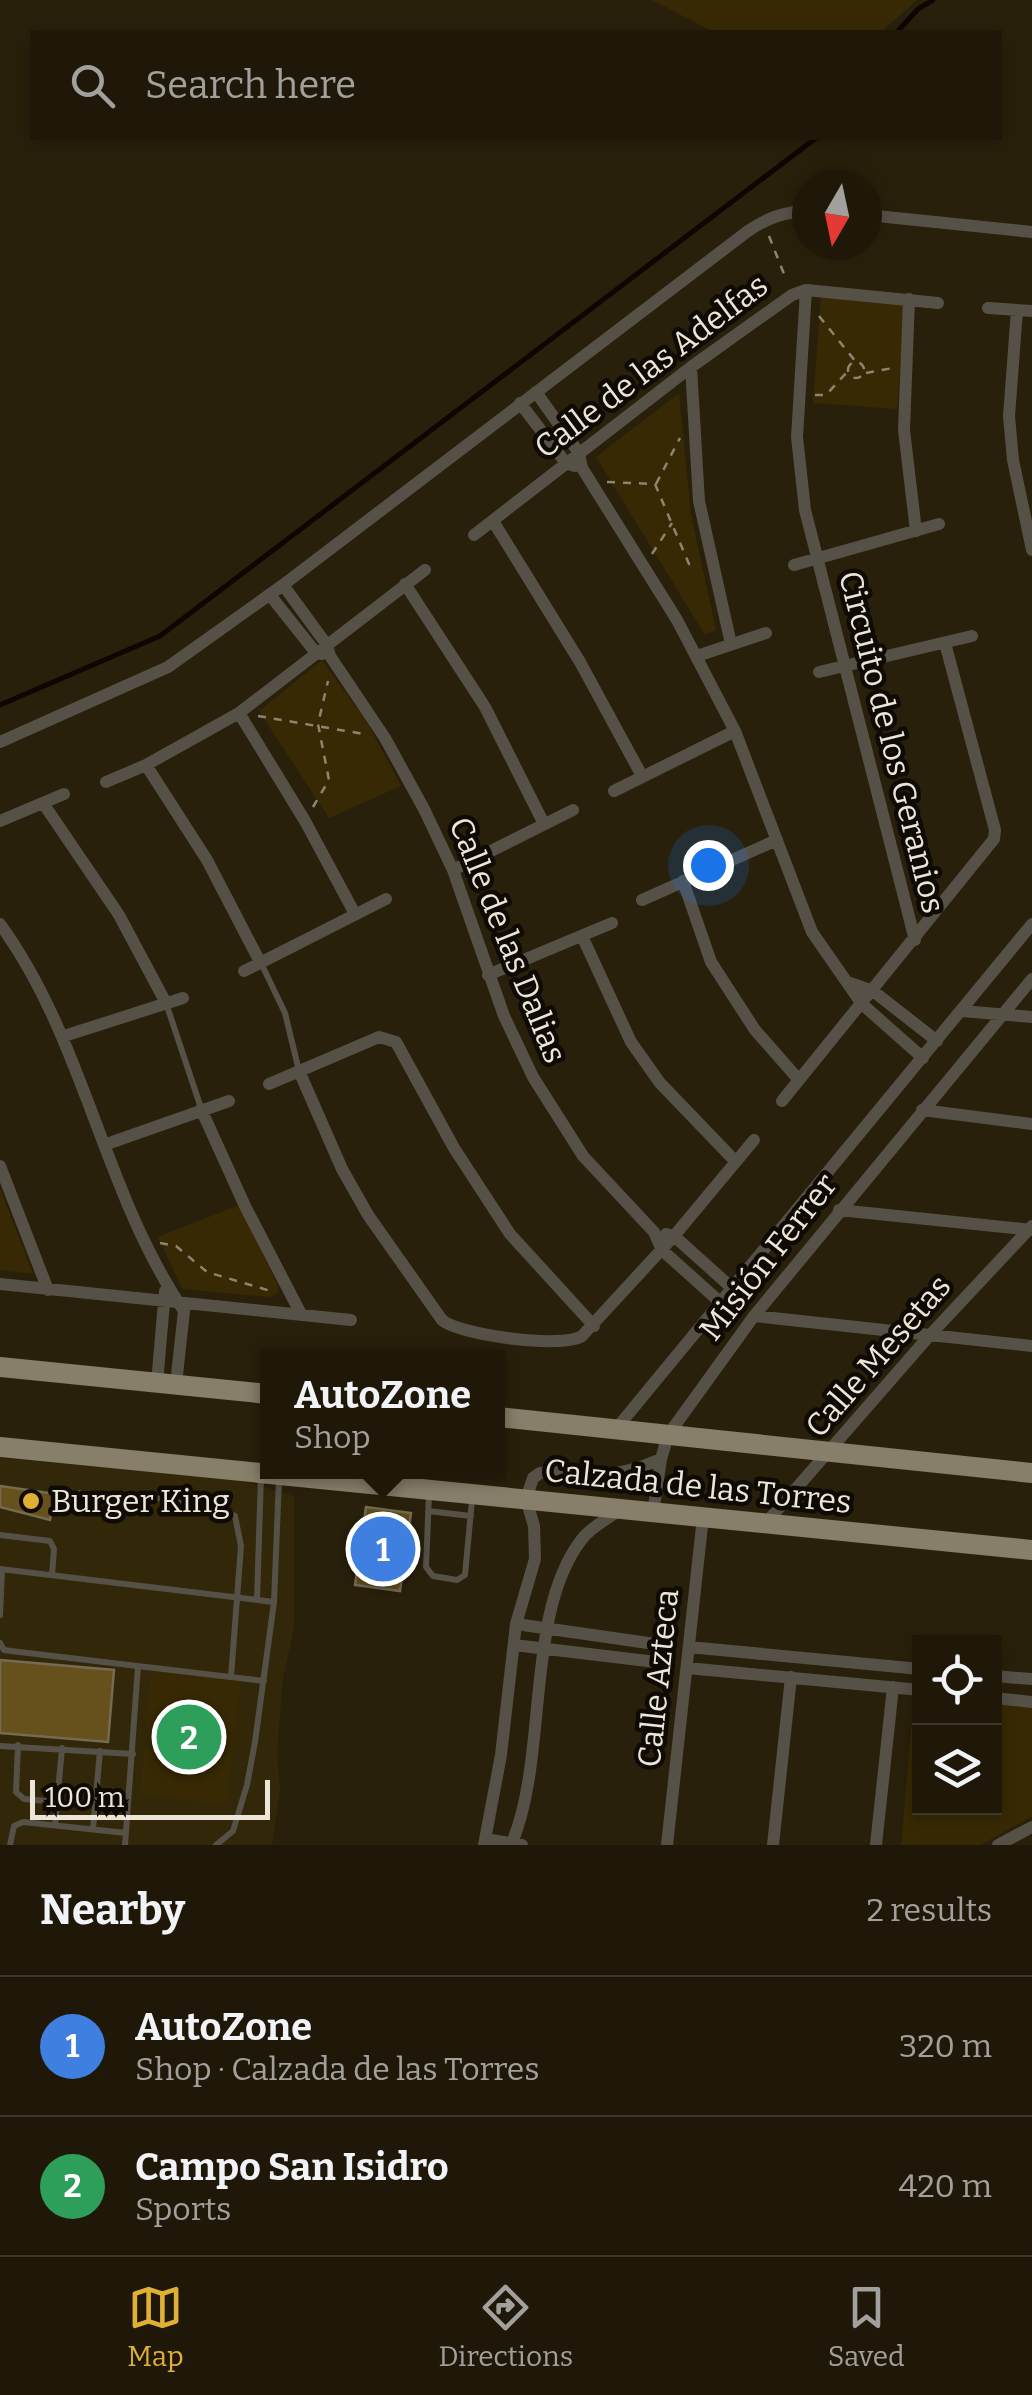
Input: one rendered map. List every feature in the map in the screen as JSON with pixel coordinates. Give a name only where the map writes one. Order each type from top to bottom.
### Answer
[{"type":"main road","points":[[0,1367],[260,1393]]},
{"type":"main road","name":"Calzada de las Torres","points":[[505,1418],[1032,1473]]},
{"type":"main road","name":"Calzada de las Torres","points":[[0,1447],[260,1473]]},
{"type":"main road","name":"Calzada de las Torres","points":[[323,1479],[1032,1550]]},
{"type":"street","points":[[0,742],[168,667],[270,595],[763,220],[792,212]]},
{"type":"street","points":[[882,217],[1032,232]]},
{"type":"street","name":"Calle de las Adelfas","points":[[581,460],[691,367],[801,295],[938,303]]},
{"type":"street","name":"Circuito de los Geranios","points":[[801,295],[798,471],[816,558],[914,940]]},
{"type":"street","points":[[908,299],[904,430],[916,531]]},
{"type":"street","points":[[988,308],[1032,312]]},
{"type":"street","points":[[1017,310],[1009,416],[1013,460],[1032,550]]},
{"type":"street","points":[[691,367],[699,502],[731,644]]},
{"type":"street","points":[[536,392],[581,460],[697,656],[734,731],[812,932],[862,1004],[923,1058]]},
{"type":"street","points":[[520,404],[566,464],[581,460]]},
{"type":"street","name":"Calle de las Adelfas","points":[[474,535],[566,464]]},
{"type":"street","points":[[492,521],[580,662],[642,776]]},
{"type":"street","points":[[794,566],[940,524]]},
{"type":"street","points":[[106,782],[146,765],[239,713],[326,653],[425,570]]},
{"type":"street","points":[[405,584],[485,707],[544,824]]},
{"type":"street","name":"Calle de las Dalias","points":[[283,585],[385,738],[453,870],[488,975],[533,1077],[583,1156],[654,1232],[662,1250],[721,1303]]},
{"type":"street","name":"Calle de las Dalias","points":[[270,595],[326,653]]},
{"type":"street","points":[[697,656],[766,633]]},
{"type":"street","points":[[819,672],[972,636]]},
{"type":"street","name":"Circuito de los Geranios","points":[[782,1100],[994,839],[945,642]]},
{"type":"street","points":[[239,713],[305,821],[355,914]]},
{"type":"street","points":[[614,791],[734,731]]},
{"type":"street","points":[[146,765],[207,860],[260,962]]},
{"type":"street","points":[[0,822],[64,794]]},
{"type":"street","points":[[43,803],[119,915],[166,1003]]},
{"type":"street","points":[[453,870],[573,810]]},
{"type":"street","points":[[642,900],[777,840]]},
{"type":"street","points":[[684,882],[711,962],[747,1019],[799,1080]]},
{"type":"street","points":[[244,971],[386,899]]},
{"type":"street","points":[[488,975],[612,923]]},
{"type":"street","points":[[0,924],[64,1036],[143,1239],[171,1300],[185,1315],[166,1383]]},
{"type":"street","points":[[616,1429],[1032,924]]},
{"type":"street","points":[[582,936],[631,1042],[660,1084],[736,1162]]},
{"type":"street","name":"Misión Ferrer","points":[[653,1513],[668,1435],[754,1316],[1032,979]]},
{"type":"street","points":[[850,983],[873,991],[937,1041]]},
{"type":"street","points":[[64,1036],[182,998]]},
{"type":"street","points":[[962,1010],[1032,1016]]},
{"type":"street","points":[[269,1084],[380,1037],[396,1042],[454,1148],[510,1234],[594,1326]]},
{"type":"street","points":[[299,1071],[342,1169],[368,1215],[450,1327],[574,1342],[594,1326],[662,1250],[754,1140]]},
{"type":"street","points":[[104,1144],[228,1101]]},
{"type":"street","points":[[202,1110],[237,1191],[302,1314]]},
{"type":"street","points":[[922,1110],[1032,1124]]},
{"type":"street","points":[[0,1166],[48,1290]]},
{"type":"street","points":[[839,1210],[1031,1228]]},
{"type":"street","name":"Calle Mesetas","points":[[766,1523],[1031,1228]]},
{"type":"street","points":[[654,1232],[674,1236],[732,1288]]},
{"type":"street","points":[[0,1284],[352,1320]]},
{"type":"street","points":[[166,1383],[171,1300]]},
{"type":"street","points":[[754,1316],[1032,1346]]},
{"type":"street","points":[[618,1511],[582,1538],[556,1595],[515,1844],[485,1842],[501,1754],[516,1624],[535,1559],[536,1543],[526,1498],[534,1478],[540,1473],[559,1471],[599,1477],[662,1459]]},
{"type":"street","name":"Calle Azteca","points":[[667,1845],[702,1517]]},
{"type":"street","points":[[514,1645],[664,1664],[667,1661],[668,1644],[516,1624]]},
{"type":"street","points":[[689,1647],[912,1667]]},
{"type":"street","points":[[687,1668],[912,1689]]},
{"type":"street","points":[[774,1845],[791,1677]]},
{"type":"street","points":[[1002,1677],[1032,1679]]},
{"type":"street","points":[[876,1845],[894,1687]]},
{"type":"street","points":[[1002,1699],[1032,1702]]},
{"type":"street","points":[[998,1845],[1032,1827]]},
{"type":"lane","points":[[260,962],[285,1013],[299,1071]]},
{"type":"lane","points":[[166,1003],[202,1110]]},
{"type":"lane","points":[[258,1600],[270,1479]]},
{"type":"lane","points":[[216,1845],[233,1831],[247,1785],[264,1681],[274,1602],[270,1479]]},
{"type":"lane","points":[[430,1489],[426,1568],[433,1576],[457,1580],[464,1574],[473,1493]]},
{"type":"lane","points":[[79,1493],[198,1504],[224,1509],[235,1516],[241,1546],[230,1677]]},
{"type":"lane","points":[[428,1511],[471,1516]]},
{"type":"lane","points":[[0,1535],[53,1543],[52,1575]]},
{"type":"lane","points":[[0,1615],[1,1570],[274,1602]]},
{"type":"lane","points":[[0,1644],[11,1652],[264,1681]]},
{"type":"lane","points":[[125,1845],[138,1666]]},
{"type":"lane","points":[[18,1745],[16,1792],[24,1798],[57,1802]]},
{"type":"lane","points":[[0,1746],[134,1754]]},
{"type":"lane","points":[[55,1825],[62,1748]]},
{"type":"lane","points":[[92,1829],[100,1751]]},
{"type":"lane","points":[[10,1845],[16,1823],[126,1833]]},
{"type":"path","points":[[763,220],[801,295],[856,362],[863,365],[864,373]]},
{"type":"path","points":[[797,395],[826,395],[856,362]]},
{"type":"path","points":[[848,372],[855,378],[904,366]]},
{"type":"path","points":[[656,484],[692,414]]},
{"type":"path","points":[[591,482],[656,484]]},
{"type":"path","points":[[656,484],[689,564],[712,570]]},
{"type":"path","points":[[644,566],[673,522]]},
{"type":"path","points":[[305,821],[329,780],[318,724],[326,653]]},
{"type":"path","points":[[239,713],[385,738]]},
{"type":"path","points":[[143,1239],[176,1246],[208,1272],[294,1300]]},
{"type":"shaded area","points":[[652,0],[917,0],[883,30],[710,30]]},
{"type":"shaded area","points":[[821,297],[905,303],[897,409],[813,403]]},
{"type":"shaded area","points":[[679,393],[691,515],[716,630],[705,635],[596,457]]},
{"type":"shaded area","points":[[322,660],[368,724],[401,786],[329,818],[259,711]]},
{"type":"shaded area","points":[[0,1188],[33,1274],[0,1270]]},
{"type":"shaded area","points":[[239,1205],[278,1285],[278,1293],[268,1297],[182,1289],[158,1237]]},
{"type":"shaded area","points":[[0,1458],[239,1479],[294,1496],[294,1627],[283,1679],[277,1753],[280,1789],[272,1845],[0,1845]]},
{"type":"shaded area","points":[[151,1668],[241,1680],[226,1805],[140,1795]]},
{"type":"shaded area","points":[[1002,1704],[1032,1707],[1032,1817],[980,1845],[901,1845],[912,1719],[912,1815],[1002,1815]]},
{"type":"building","name":"Burger King","points":[[0,1486],[63,1495],[60,1515],[51,1514],[50,1520],[0,1507]]},
{"type":"building","points":[[366,1507],[411,1513],[400,1591],[355,1585]]},
{"type":"building","points":[[0,1660],[114,1670],[108,1742],[0,1733]]},
{"type":"waterway","points":[[899,30],[918,9],[933,0]]},
{"type":"waterway","points":[[0,705],[160,636],[813,140]]},
{"type":"place","name":"Burger King","points":[[31,1501]]},
{"type":"place","name":"AutoZone","points":[[383,1549]]},
{"type":"place","name":"Campo San Isidro","points":[[189,1737]]}]
